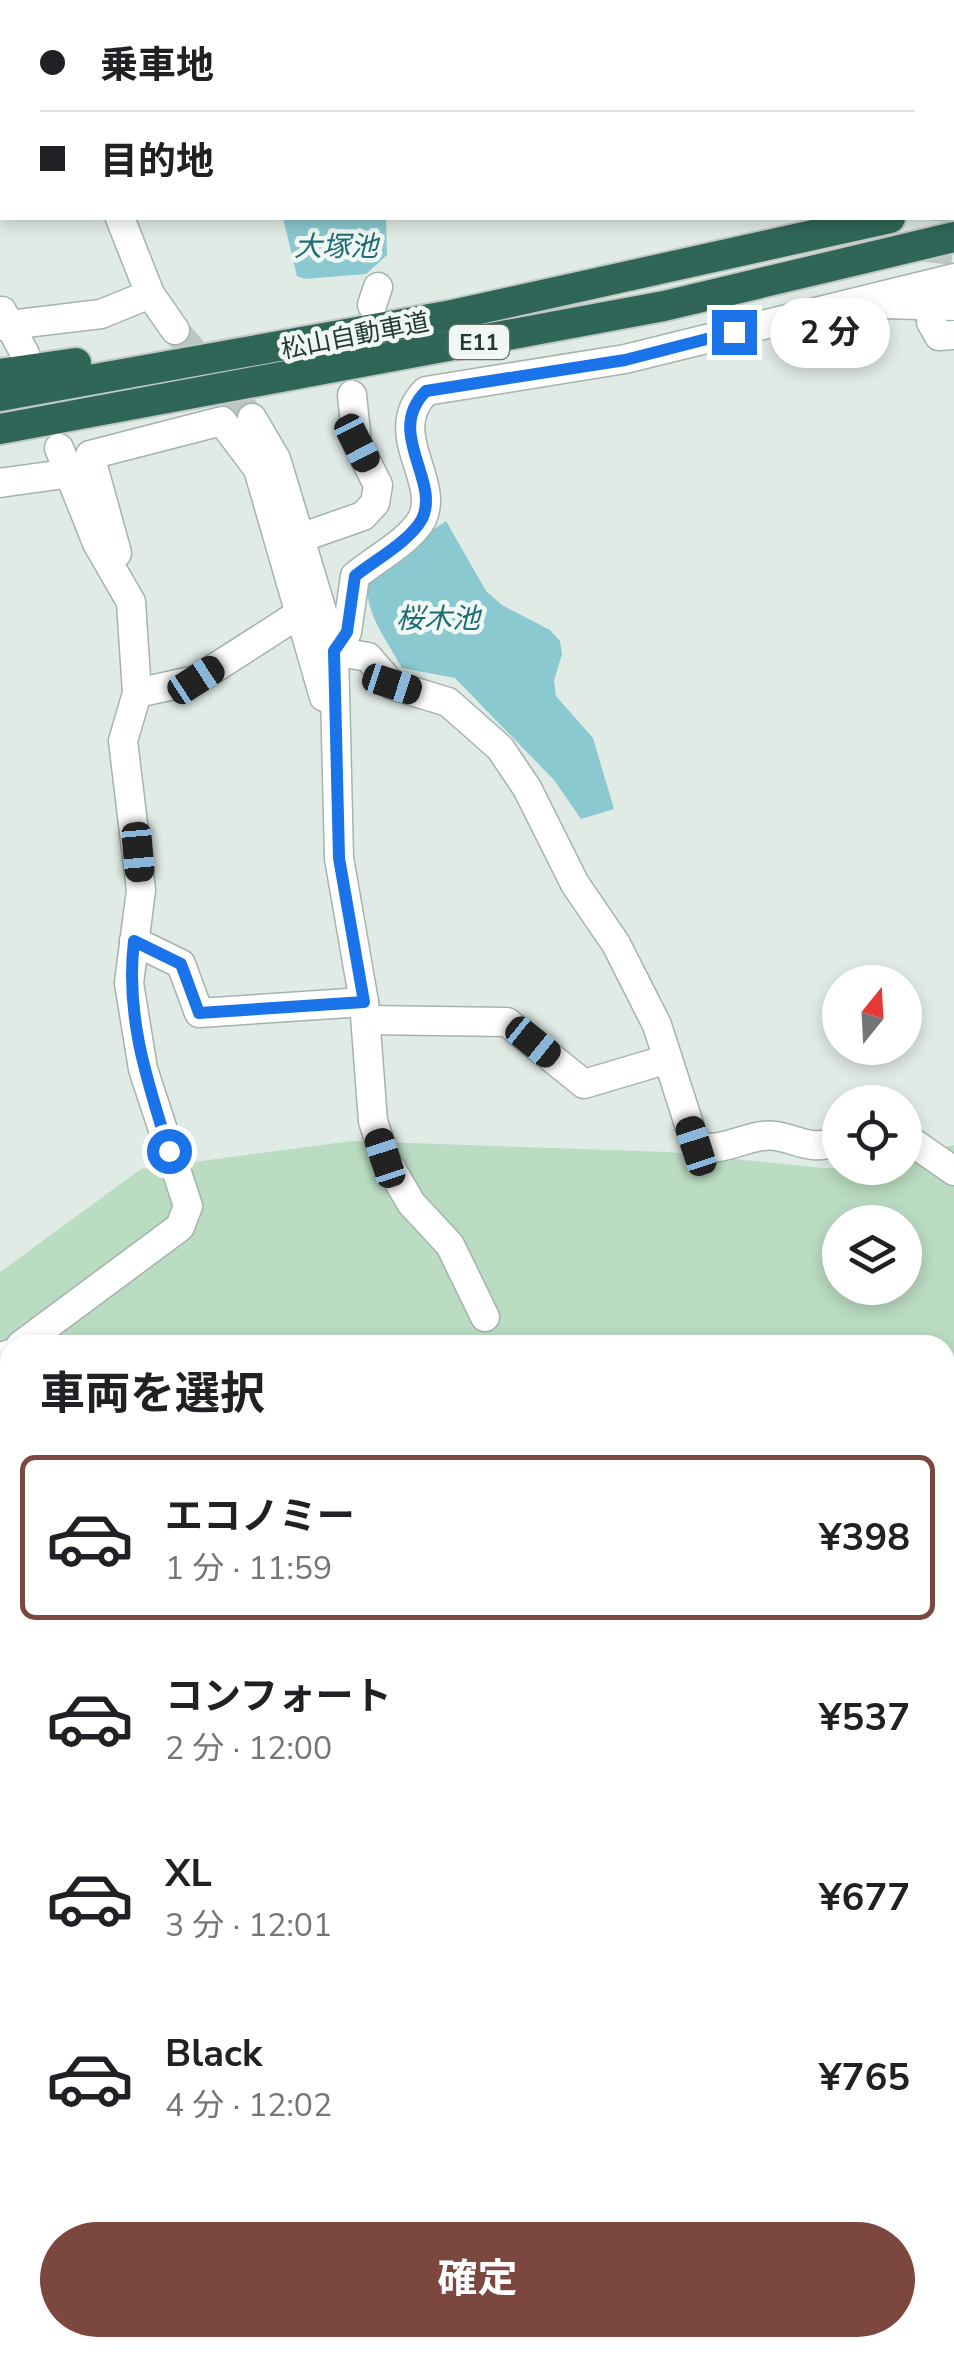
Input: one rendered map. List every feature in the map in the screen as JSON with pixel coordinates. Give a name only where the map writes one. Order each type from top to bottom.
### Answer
[{"type":"highway","name":"松山自動車道","points":[[0,396],[452,315],[881,220]]},
{"type":"highway","name":"松山自動車道","points":[[0,428],[664,306],[954,236]]},
{"type":"highway","points":[[0,374],[287,332],[452,315]]},
{"type":"street","points":[[121,220],[150,294],[176,330]]},
{"type":"street","points":[[334,651],[347,632],[355,576],[419,525],[426,510],[409,428],[412,404],[426,391],[625,360],[954,278]]},
{"type":"street","points":[[24,354],[3,320],[101,314],[150,294]]},
{"type":"street","points":[[843,304],[947,321]]},
{"type":"street","points":[[300,538],[363,516],[375,503],[378,485],[357,443],[352,395]]},
{"type":"street","points":[[252,418],[276,459],[334,651],[339,858],[365,1011],[373,1121],[385,1158],[411,1203],[450,1245],[484,1317]]},
{"type":"street","points":[[114,571],[117,549],[90,455],[222,421],[258,469],[334,727]]},
{"type":"street","points":[[0,484],[65,461],[97,542],[131,602],[137,692],[123,740],[141,890],[129,983],[144,1068],[180,1176],[187,1217],[34,1335]]},
{"type":"street","points":[[137,692],[196,680],[302,612]]},
{"type":"street","points":[[334,651],[368,657],[392,684],[448,702],[500,748],[527,788],[575,884],[616,944],[657,1025],[696,1146],[712,1151],[774,1136],[802,1146],[822,1143]]},
{"type":"street","points":[[134,941],[181,964],[199,1013],[365,1011],[507,1022],[584,1084],[668,1059]]},
{"type":"street","points":[[922,1149],[954,1171]]},
{"type":"green space","points":[[352,1141],[668,1152],[822,1168],[822,1185],[922,1185],[922,1151],[954,1145],[954,1335],[0,1335],[0,1272],[141,1169]]},
{"type":"water","name":"大塚池","points":[[283,220],[386,220],[387,255],[366,274],[305,279],[297,276]]},
{"type":"water","name":"桜木池","points":[[446,521],[486,591],[502,605],[550,630],[560,641],[562,654],[554,681],[556,696],[593,738],[614,809],[581,819],[554,780],[455,678],[402,668],[388,644],[369,605],[370,579],[376,567]]},
{"type":"tunnel","points":[[933,305],[942,220]]},
{"type":"tunnel","points":[[175,330],[252,418]]},
{"type":"route","points":[[169,1151],[132,1012],[129,983],[134,941],[181,964],[199,1013],[364,1002],[339,858],[334,651],[347,632],[350,584],[355,576],[419,525],[426,510],[409,428],[412,404],[426,391],[625,360],[734,332]]}]
